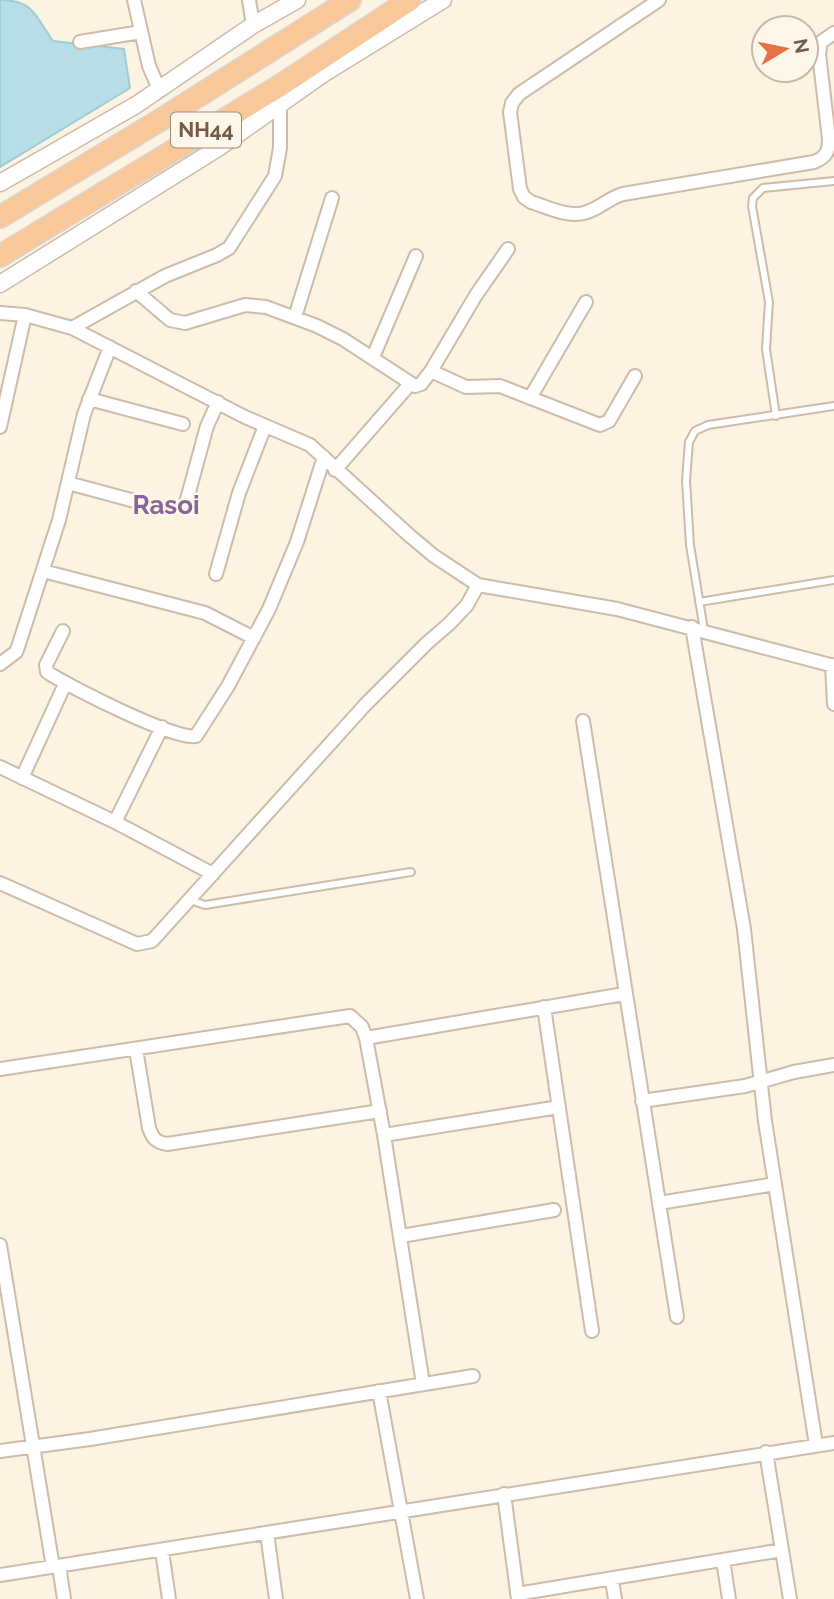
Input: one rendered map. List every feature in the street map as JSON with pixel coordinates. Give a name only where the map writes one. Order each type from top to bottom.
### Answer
[{"type":"highway","name":"NH44","points":[[0,217],[350,0]]},
{"type":"highway","name":"NH44","points":[[0,256],[281,85],[410,0]]},
{"type":"street","points":[[134,0],[149,66],[159,89]]},
{"type":"street","points":[[249,0],[253,25]]},
{"type":"street","points":[[0,183],[136,105],[253,25],[297,0]]},
{"type":"street","points":[[0,284],[218,148],[323,74],[443,0]]},
{"type":"street","points":[[650,2],[519,94],[512,103],[510,123],[520,189],[524,197],[531,202],[579,214],[589,212],[610,197],[814,162],[824,157],[829,150],[829,139],[819,54],[821,42],[834,33]]},
{"type":"street","points":[[80,42],[141,32]]},
{"type":"street","points":[[72,328],[165,276],[229,248],[275,176],[281,148],[280,104]]},
{"type":"street","points":[[295,317],[332,198]]},
{"type":"street","points":[[136,291],[176,322],[185,323],[244,305],[266,307],[343,339],[410,384],[421,384],[508,249]]},
{"type":"street","points":[[373,357],[416,256]]},
{"type":"street","points":[[530,398],[586,302]]},
{"type":"street","points":[[0,313],[25,316],[72,328],[265,426],[310,445],[434,556],[478,585],[617,609],[833,665],[834,697]]},
{"type":"street","points":[[0,427],[25,316]]},
{"type":"street","points":[[0,663],[16,652],[43,571],[89,399],[110,346]]},
{"type":"street","points":[[431,371],[466,387],[500,386],[592,423],[606,424],[635,376]]},
{"type":"street","points":[[335,470],[410,384]]},
{"type":"street","points":[[89,399],[183,424]]},
{"type":"street","points":[[186,503],[203,436],[218,402]]},
{"type":"street","points":[[216,574],[239,494],[265,426]]},
{"type":"street","points":[[63,631],[45,670],[65,684],[162,727],[185,736],[196,736],[254,638],[297,542],[324,457]]},
{"type":"street","points":[[68,483],[142,503]]},
{"type":"street","points":[[43,571],[205,613],[254,638]]},
{"type":"street","points":[[0,883],[137,944],[152,941],[365,705],[467,605],[478,585]]},
{"type":"street","points":[[698,629],[744,929],[760,1081],[816,1445]]},
{"type":"street","points":[[22,778],[65,684]]},
{"type":"street","points":[[583,721],[677,1317]]},
{"type":"street","points":[[115,822],[162,727]]},
{"type":"street","points":[[0,767],[115,822],[213,874]]},
{"type":"street","points":[[366,1038],[625,994]]},
{"type":"street","points":[[544,1007],[592,1331]]},
{"type":"street","points":[[0,1069],[342,1016],[358,1020],[366,1038],[380,1111],[423,1384]]},
{"type":"street","points":[[136,1049],[149,1128],[153,1138],[159,1143],[167,1144],[380,1111]]},
{"type":"street","points":[[642,1101],[732,1088],[834,1065]]},
{"type":"street","points":[[384,1135],[559,1107]]},
{"type":"street","points":[[659,1203],[775,1184]]},
{"type":"street","points":[[401,1236],[554,1210]]},
{"type":"street","points":[[0,1245],[33,1447],[64,1599]]},
{"type":"street","points":[[0,1451],[473,1376]]},
{"type":"street","points":[[379,1391],[416,1599]]},
{"type":"street","points":[[0,1576],[834,1443]]},
{"type":"street","points":[[766,1452],[790,1599]]},
{"type":"street","points":[[504,1494],[518,1596],[782,1550]]},
{"type":"street","points":[[267,1533],[276,1599]]},
{"type":"street","points":[[162,1551],[169,1599]]},
{"type":"street","points":[[723,1560],[729,1599]]},
{"type":"street","points":[[612,1580],[615,1599]]},
{"type":"lane","points":[[776,416],[766,349],[769,302],[752,206],[753,198],[763,188],[834,181]]},
{"type":"lane","points":[[698,629],[699,602],[687,508],[689,442],[695,431],[708,425],[834,407]]},
{"type":"lane","points":[[699,602],[834,580]]},
{"type":"lane","points":[[193,896],[196,902],[205,905],[411,872]]},
{"type":"water","points":[[0,0],[27,6],[53,41],[124,49],[130,88],[0,167]]},
{"type":"district","name":"Rasoi","points":[[166,505]]}]
